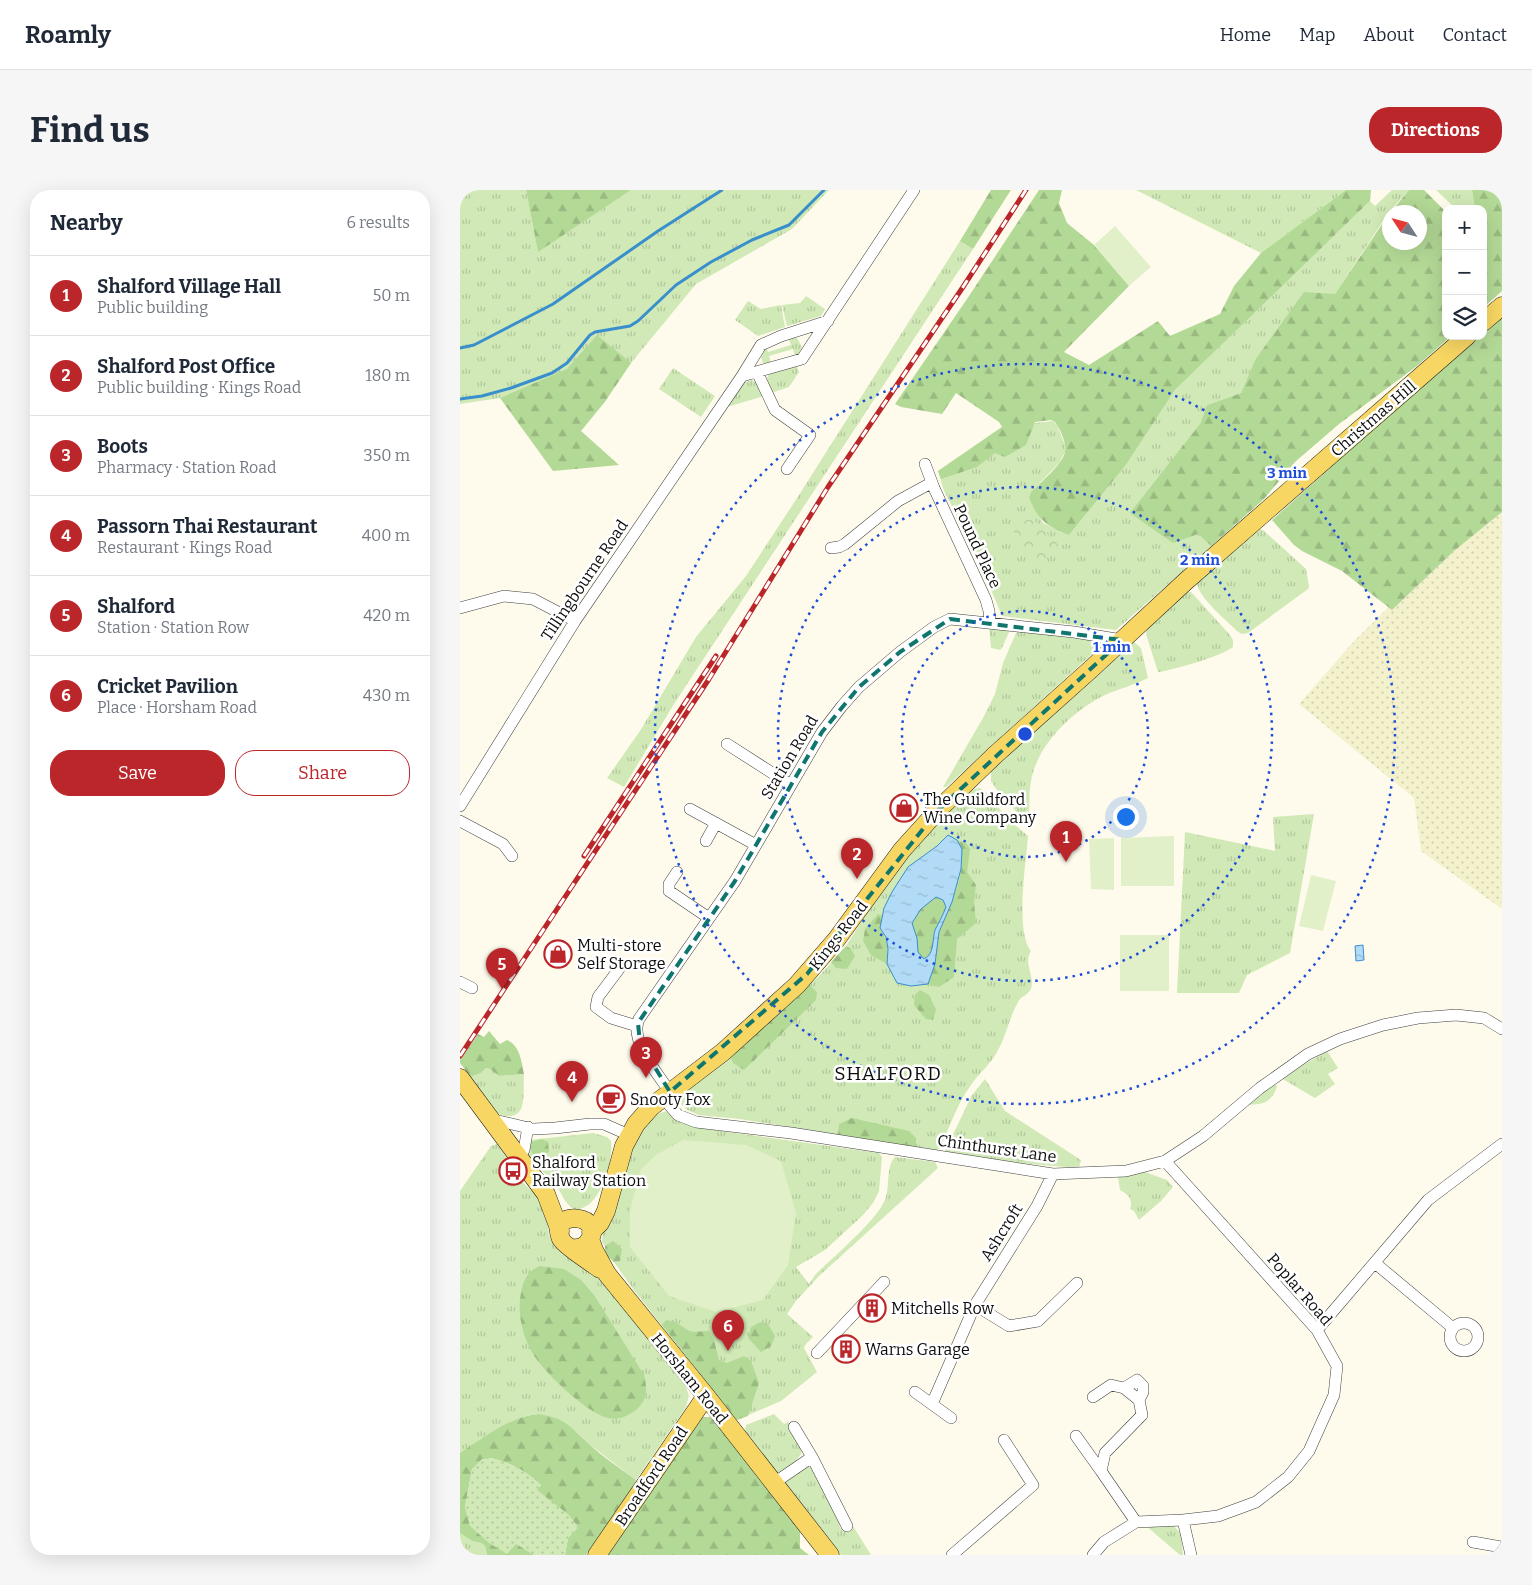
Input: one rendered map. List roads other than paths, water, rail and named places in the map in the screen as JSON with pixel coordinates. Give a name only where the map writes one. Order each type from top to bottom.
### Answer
[{"type":"main road","points":[[1487,319],[1502,306]]},
{"type":"main road","name":"Christmas Hill","points":[[1122,640],[1186,581],[1462,340]]},
{"type":"main road","name":"Kings Road","points":[[590,1235],[600,1223],[606,1211],[629,1135],[646,1112],[723,1052],[797,985],[836,940],[902,850],[933,815],[995,755],[1122,640]]},
{"type":"main road","points":[[462,1080],[546,1194],[562,1241],[571,1248],[581,1247],[590,1235],[588,1223],[546,1194]]},
{"type":"main road","points":[[560,1231],[564,1221],[591,1212],[611,1195]]},
{"type":"main road","name":"Horsham Road","points":[[590,1235],[594,1250],[607,1274],[706,1396],[830,1555]]},
{"type":"main road","name":"Horsham Road","points":[[571,1248],[607,1274]]},
{"type":"main road","name":"Broadford Road","points":[[597,1555],[706,1396]]},
{"type":"street","points":[[742,376],[802,360],[914,190]]},
{"type":"street","name":"Tillingbourne Road","points":[[460,806],[575,621],[742,376],[761,345],[781,336],[828,321]]},
{"type":"street","points":[[757,372],[775,410],[810,435],[787,469]]},
{"type":"street","name":"Pound Place","points":[[925,464],[931,483],[986,600],[990,624]]},
{"type":"street","points":[[831,548],[845,544],[898,501],[931,483]]},
{"type":"street","points":[[460,608],[504,596],[533,598],[575,621]]},
{"type":"street","name":"Station Road","points":[[637,1026],[642,1015],[732,886],[817,740],[842,706],[867,679],[900,652],[946,620],[961,619],[990,624],[1074,632],[1122,640]]},
{"type":"street","points":[[727,744],[791,784]]},
{"type":"street","points":[[690,809],[756,845]]},
{"type":"street","points":[[460,821],[503,844],[512,856]]},
{"type":"street","points":[[706,841],[716,823]]},
{"type":"street","points":[[677,872],[669,884],[669,891],[709,918]]},
{"type":"street","points":[[619,969],[598,997],[596,1007],[611,1018],[637,1026],[640,1043],[666,1095]]},
{"type":"street","points":[[460,982],[472,988]]},
{"type":"street","name":"Chinthurst Lane","points":[[666,1095],[678,1115],[696,1122],[791,1133],[1053,1174],[1126,1171],[1165,1161],[1203,1136],[1260,1088],[1308,1054],[1340,1039],[1382,1025],[1418,1018],[1456,1015],[1484,1018],[1502,1029]]},
{"type":"street","points":[[490,1119],[548,1129],[594,1123],[611,1126],[629,1135]]},
{"type":"street","points":[[519,1156],[524,1150],[528,1127]]},
{"type":"street","points":[[1317,1330],[1428,1200],[1502,1144]]},
{"type":"street","name":"Poplar Road","points":[[1093,1555],[1104,1542],[1136,1522],[1218,1516],[1256,1502],[1288,1477],[1308,1451],[1334,1394],[1337,1366],[1317,1330],[1165,1161]]},
{"type":"street","name":"Ashcroft","points":[[932,1404],[975,1305],[1037,1206],[1053,1174]]},
{"type":"street","points":[[1375,1263],[1452,1328]]},
{"type":"street","points":[[817,1353],[884,1282]]},
{"type":"street","points":[[975,1305],[1009,1326],[1038,1321],[1077,1283]]},
{"type":"street","points":[[1093,1397],[1111,1384],[1124,1388],[1139,1400],[1142,1415],[1105,1453],[1101,1471]]},
{"type":"street","points":[[915,1392],[951,1418]]},
{"type":"street","points":[[794,1427],[812,1457],[847,1526]]},
{"type":"street","points":[[1076,1436],[1136,1522]]},
{"type":"street","points":[[952,1555],[1033,1485],[1004,1440]]},
{"type":"street","points":[[774,1483],[812,1457]]},
{"type":"street","points":[[1183,1520],[1190,1555]]},
{"type":"street","points":[[1473,1542],[1502,1547]]},
{"type":"water","points":[[948,835],[957,840],[962,849],[961,869],[952,902],[939,932],[935,964],[928,984],[911,986],[897,983],[887,964],[888,949],[886,937],[880,928],[884,908],[908,867],[937,846]],"holes":[[[936,897],[943,900],[946,907],[935,930],[932,950],[928,957],[924,959],[918,952],[917,938],[912,923],[921,909]]]},
{"type":"water","points":[[1363,945],[1364,960],[1356,961],[1355,946]]},
{"type":"waterway","points":[[460,348],[474,345],[553,304],[658,231],[722,190]]},
{"type":"waterway","points":[[460,399],[482,396],[511,388],[552,373],[567,363],[590,335],[595,332],[630,326],[638,321],[676,285],[711,262],[752,240],[789,225],[824,190]]},
{"type":"railway","points":[[460,1056],[709,679],[828,487],[1026,190]]},
{"type":"railway","points":[[584,856],[716,656]]},
{"type":"place","name":"The Guildford Wine Company","points":[[904,808]]},
{"type":"place","name":"Shalford Village Hall","points":[[1066,862]]},
{"type":"place","name":"Shalford Post Office","points":[[857,879]]},
{"type":"place","name":"Multi-store Self Storage","points":[[558,954]]},
{"type":"place","name":"Shalford","points":[[502,989]]},
{"type":"place","name":"Boots","points":[[646,1078]]},
{"type":"place","name":"Snooty Fox","points":[[611,1099]]},
{"type":"place","name":"Passorn Thai Restaurant","points":[[572,1102]]},
{"type":"place","name":"Shalford Railway Station","points":[[513,1171]]},
{"type":"place","name":"Mitchells Row","points":[[872,1308]]},
{"type":"place","name":"Warns Garage","points":[[846,1349]]},
{"type":"place","name":"Cricket Pavilion","points":[[728,1351]]},
{"type":"district","name":"SHALFORD","points":[[888,1073]]}]
